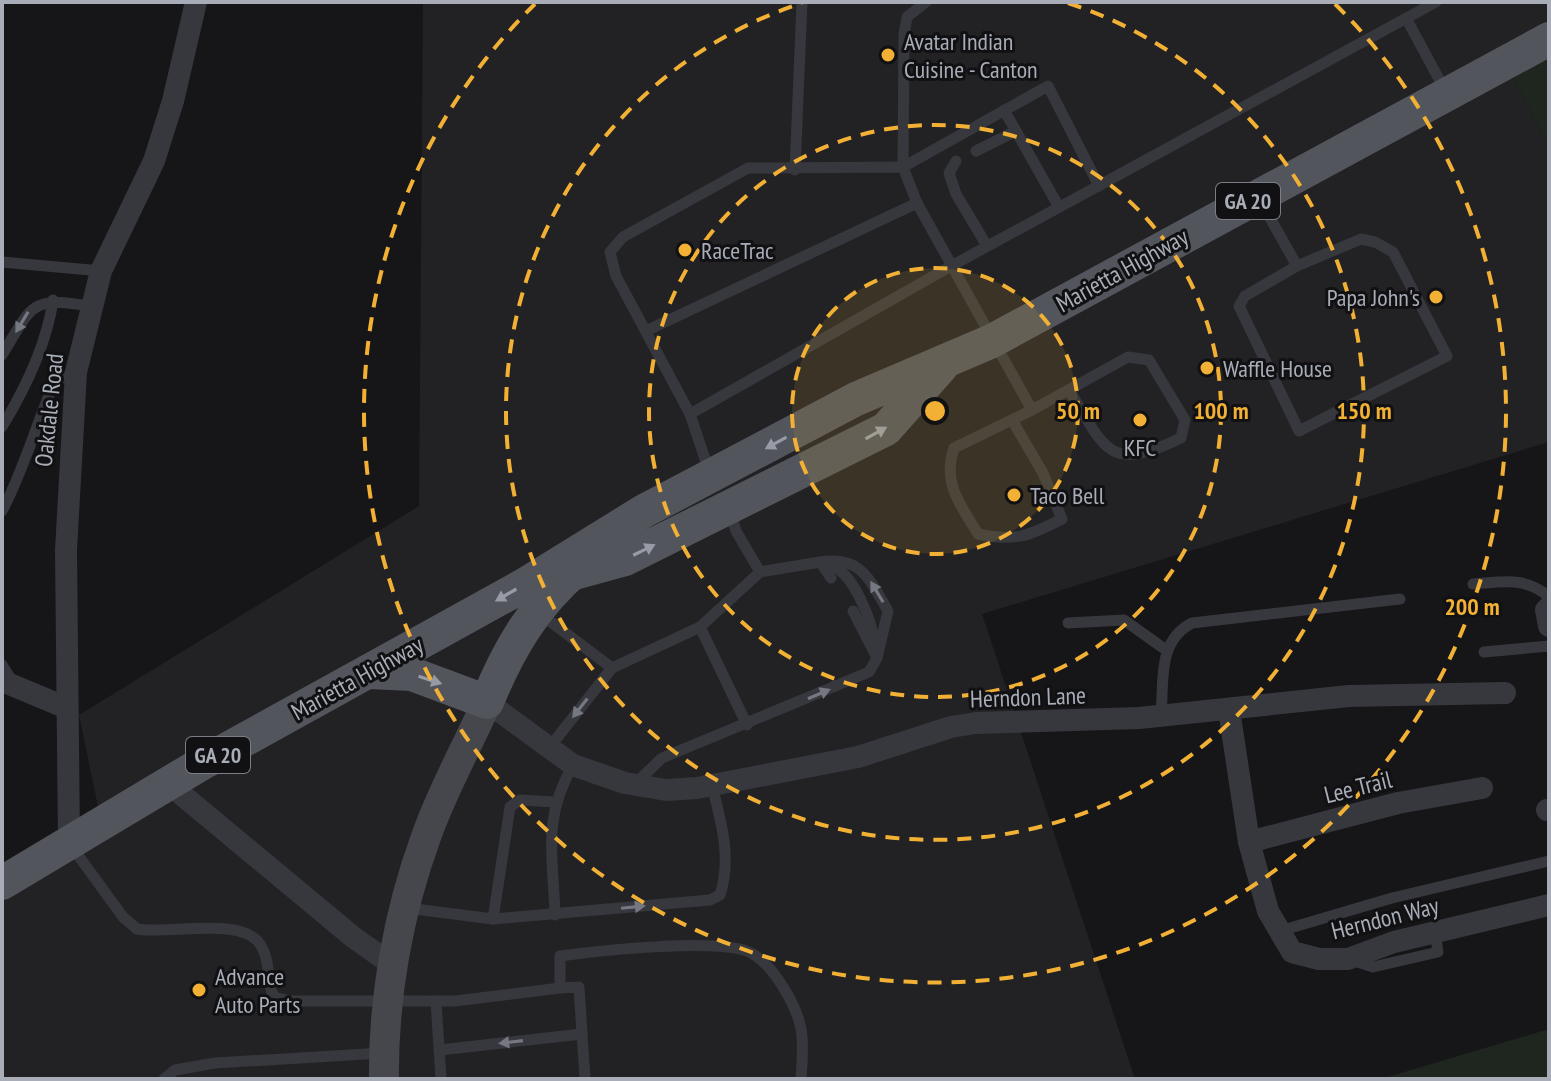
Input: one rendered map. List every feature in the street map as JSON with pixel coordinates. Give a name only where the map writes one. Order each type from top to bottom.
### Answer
[{"type":"main road","name":"Marietta Highway","points":[[69,843],[644,511],[856,399],[992,341],[1549,39]]},
{"type":"main road","name":"Marietta Highway","points":[[570,574],[625,559],[886,429],[947,360]]},
{"type":"main road","name":"Marietta Highway","points":[[384,1066],[387,1001],[406,908],[427,834],[500,670],[536,610],[570,574],[644,511]]},
{"type":"main road","points":[[369,672],[412,674],[487,702]]},
{"type":"main road","name":"GA 20","points":[[2,883],[69,843]]},
{"type":"street","name":"Oakdale Road","points":[[69,843],[67,504],[76,372],[101,271],[154,161],[173,101],[196,2]]},
{"type":"street","points":[[1549,607],[1546,610],[1549,626]]},
{"type":"street","points":[[9,683],[67,708]]},
{"type":"street","name":"Herndon Lane","points":[[487,702],[573,765],[666,790],[712,785],[858,757],[963,725],[1161,716],[1349,696],[1505,693]]},
{"type":"street","name":"Herndon Way","points":[[1229,710],[1249,842],[1268,911],[1292,952],[1319,959],[1348,959],[1435,932],[1549,905]]},
{"type":"street","points":[[169,784],[353,937],[394,966]]},
{"type":"street","name":"Lee Trail","points":[[1249,842],[1398,803],[1482,788]]},
{"type":"lane","points":[[795,170],[802,2]]},
{"type":"lane","points":[[926,2],[907,17],[904,34],[903,167],[917,203],[1032,410]]},
{"type":"lane","points":[[690,414],[987,246],[1436,2]]},
{"type":"lane","points":[[1406,18],[1448,94]]},
{"type":"lane","points":[[711,477],[690,414],[648,330],[616,276],[610,252],[623,237],[748,168],[903,167],[1048,86],[1099,186]]},
{"type":"lane","points":[[1004,110],[1059,207]]},
{"type":"lane","points":[[976,151],[1016,131]]},
{"type":"lane","points":[[956,161],[949,173],[956,194],[987,246]]},
{"type":"lane","points":[[1258,196],[1297,266]]},
{"type":"lane","points":[[648,330],[917,203]]},
{"type":"lane","points":[[1361,239],[1375,242],[1393,252],[1447,356],[1299,431],[1239,306],[1245,296],[1297,266],[1361,239]]},
{"type":"lane","points":[[2,262],[101,271]]},
{"type":"lane","points":[[2,355],[30,310],[53,300],[90,306]]},
{"type":"lane","points":[[2,427],[40,346],[53,300]]},
{"type":"lane","points":[[1012,420],[1043,473],[1062,519],[1035,534],[1007,540],[978,534],[956,497],[947,469],[954,448],[1032,410],[1128,357],[1149,360],[1185,420],[1181,438],[1151,452],[1124,456],[1105,449],[1069,390]]},
{"type":"lane","points":[[2,511],[19,480],[38,419],[55,381],[76,372]]},
{"type":"lane","points":[[729,507],[736,531],[760,572]]},
{"type":"lane","points":[[549,748],[612,668],[700,627],[760,572],[839,559],[865,573],[888,611],[877,658],[869,672],[662,758],[635,784]]},
{"type":"lane","points":[[820,562],[831,578]]},
{"type":"lane","points":[[820,562],[835,565],[843,572],[864,606],[874,630],[877,658]]},
{"type":"lane","points":[[1473,584],[1523,581],[1535,585],[1549,597]]},
{"type":"lane","points":[[1161,716],[1166,650],[1177,631],[1192,623],[1400,599]]},
{"type":"lane","points":[[536,610],[612,668]]},
{"type":"lane","points":[[853,611],[877,658]]},
{"type":"lane","points":[[1068,623],[1124,620],[1166,650]]},
{"type":"lane","points":[[700,627],[747,725]]},
{"type":"lane","points":[[1484,652],[1549,646]]},
{"type":"lane","points":[[2,665],[9,683]]},
{"type":"lane","points":[[555,915],[551,817],[554,802],[573,765]]},
{"type":"lane","points":[[406,908],[493,919],[710,900],[720,895],[726,843],[712,785]]},
{"type":"lane","points":[[493,919],[510,807],[520,800],[554,802]]},
{"type":"lane","points":[[69,843],[123,917],[137,929],[225,928],[249,934],[259,942],[266,957],[270,986],[276,998],[436,1001],[579,987],[585,1079]]},
{"type":"lane","points":[[1280,931],[1392,898],[1549,861]]},
{"type":"lane","points":[[560,988],[560,956],[619,948],[731,948],[752,953],[783,987],[801,1027],[801,1079]]},
{"type":"lane","points":[[436,1001],[441,1079]]},
{"type":"lane","points":[[440,1050],[582,1034]]},
{"type":"lane","points":[[164,1079],[175,1070],[215,1063],[384,1066]]},
{"type":"shaded area","points":[[423,2],[1549,2],[1549,19],[1498,49],[1549,148],[1549,442],[982,614],[1135,1079],[2,1079],[2,879],[100,816],[79,715],[419,506]]},
{"type":"shaded area","points":[[1549,19],[1549,148],[1498,49]]},
{"type":"shaded area","points":[[1549,1029],[1549,1079],[1381,1079]]},
{"type":"place","name":"Avatar Indian Cuisine - Canton","points":[[888,55]]},
{"type":"place","name":"RaceTrac","points":[[685,250]]},
{"type":"place","name":"Papa John's","points":[[1436,297]]},
{"type":"place","name":"Waffle House","points":[[1207,368]]},
{"type":"place","name":"KFC","points":[[1140,420]]},
{"type":"place","name":"Taco Bell","points":[[1014,495]]},
{"type":"place","name":"Advance Auto Parts","points":[[199,990]]}]
